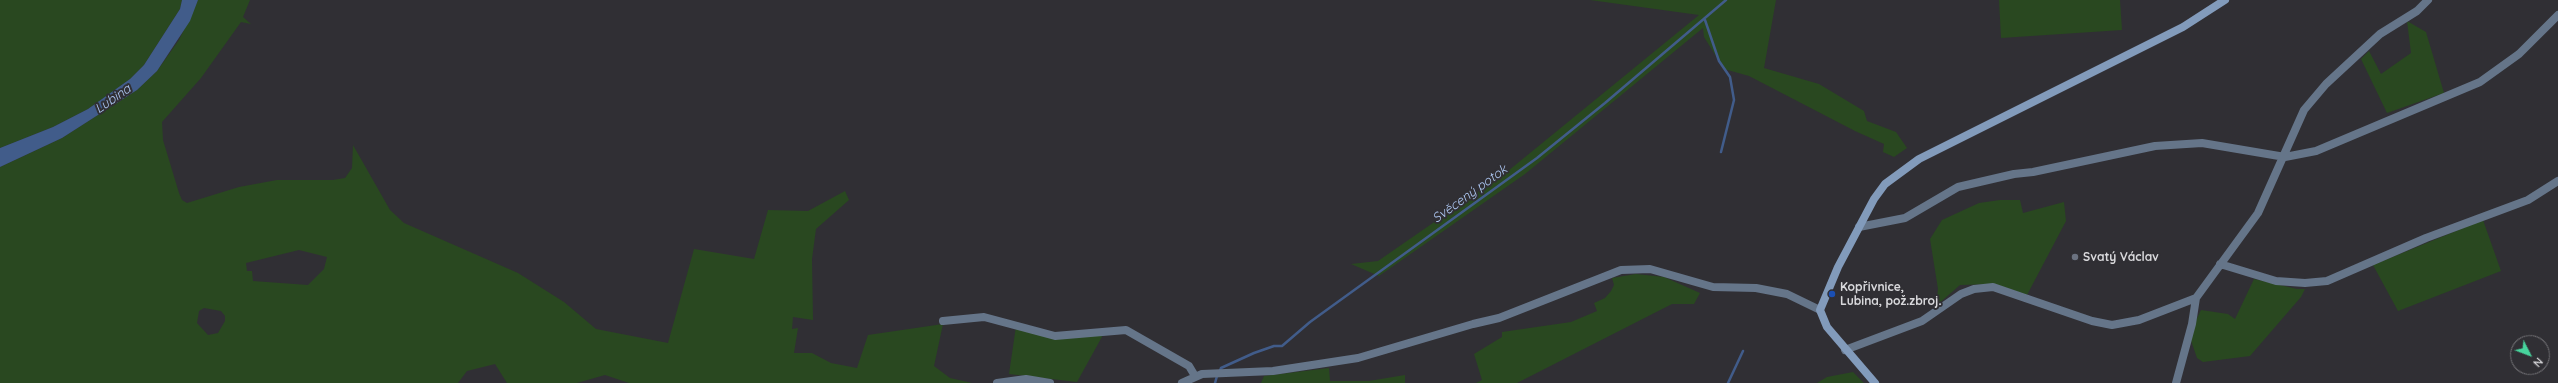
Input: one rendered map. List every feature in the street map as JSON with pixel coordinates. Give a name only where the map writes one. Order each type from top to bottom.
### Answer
[{"type":"street","points":[[1875,383],[1845,350],[1827,327],[1820,310],[1823,298],[1879,191],[1903,169],[2183,27],[2225,0]]},
{"type":"street","points":[[2176,383],[2192,324],[2196,298],[2258,213],[2285,157],[2304,110],[2314,96],[2380,34],[2417,11],[2428,0]]},
{"type":"street","points":[[1859,227],[1905,218],[1958,187],[1986,180],[2171,144],[2202,143],[2285,157],[2316,151],[2408,110],[2469,87],[2510,60],[2558,15]]},
{"type":"street","points":[[2220,264],[2276,281],[2304,283],[2327,281],[2426,238],[2528,200],[2558,181]]},
{"type":"street","points":[[1182,383],[1195,376],[1219,373],[1273,371],[1358,358],[1473,324],[1499,318],[1621,270],[1650,269],[1713,287],[1753,287],[1787,294],[1820,310]]},
{"type":"street","points":[[1845,350],[1922,321],[1961,294],[1974,289],[1993,287],[2092,321],[2112,325],[2139,320],[2196,298]]},
{"type":"street","points":[[943,321],[984,317],[1055,336],[1126,330],[1189,366],[1195,376]]},
{"type":"street","points":[[997,383],[1026,379],[1050,383]]},
{"type":"green space","points":[[0,0],[182,0],[180,9],[144,65],[130,79],[88,109],[53,127],[0,148]]},
{"type":"green space","points":[[198,0],[250,0],[243,17],[251,24],[241,22],[201,78],[162,122],[163,140],[179,193],[182,200],[187,203],[239,187],[277,180],[333,180],[345,178],[352,168],[353,145],[390,210],[404,223],[518,273],[564,302],[596,329],[668,343],[694,249],[754,259],[768,210],[808,211],[845,191],[849,200],[816,229],[812,259],[813,320],[793,317],[792,329],[798,328],[794,353],[812,353],[831,363],[857,368],[868,335],[943,324],[934,366],[950,378],[972,383],[629,383],[605,375],[577,383],[507,383],[495,364],[467,371],[458,383],[0,383],[0,167],[62,138],[137,90],[157,71],[179,40]],"holes":[[[299,250],[327,257],[324,269],[308,285],[253,281],[252,271],[247,271],[246,263]],[[204,308],[221,311],[225,316],[225,321],[218,333],[208,335],[197,323],[199,311]]]},
{"type":"green space","points":[[1590,0],[1776,0],[1764,68],[1819,84],[1864,111],[1867,121],[1896,132],[1907,148],[1894,157],[1883,152],[1884,144],[1855,131],[1749,76],[1724,69],[1704,37],[1703,28],[1525,174],[1379,276],[1351,264],[1378,261],[1508,171],[1699,15]]},
{"type":"green space","points":[[1999,0],[2120,0],[2122,30],[2001,38]]},
{"type":"green space","points":[[2407,21],[2426,32],[2444,93],[2387,113],[2361,59],[2369,51],[2381,74],[2411,53]]},
{"type":"green space","points":[[2000,200],[2020,200],[2023,213],[2064,202],[2066,221],[2027,295],[1995,284],[1960,285],[1936,306],[1938,289],[1930,239],[1942,220],[1979,203]]},
{"type":"green space","points":[[2483,220],[2501,271],[2398,311],[2373,265]]},
{"type":"green space","points":[[1636,274],[1664,277],[1700,293],[1694,304],[1672,304],[1517,383],[1476,383],[1482,380],[1474,354],[1502,337],[1502,332],[1571,322],[1597,311],[1594,303],[1605,298],[1611,291],[1614,285],[1612,278]]},
{"type":"green space","points":[[2254,279],[2297,289],[2305,289],[2301,297],[2250,356],[2203,362],[2197,358],[2189,335],[2201,310],[2228,314],[2235,319]]},
{"type":"green space","points":[[1016,326],[1057,338],[1103,335],[1077,382],[1009,374]]},
{"type":"green space","points":[[1329,368],[1330,381],[1369,381],[1405,375],[1405,383],[1261,383],[1264,376]]},
{"type":"green space","points":[[1853,372],[1864,383],[1817,383],[1827,377]]},
{"type":"water","name":"Lubina","points":[[182,0],[198,0],[190,21],[157,71],[137,90],[62,138],[0,167],[0,148],[53,127],[88,109],[130,79],[144,65],[180,9]]},
{"type":"waterway","name":"Svěcený potok","points":[[1220,371],[1221,368],[1254,353],[1274,346],[1282,346],[1310,322],[1537,158],[1605,103],[1726,0]]},
{"type":"waterway","points":[[1705,20],[1719,61],[1730,77],[1734,100],[1721,152]]},
{"type":"waterway","points":[[1728,383],[1743,351]]},
{"type":"waterway","name":"Svěcený potok","points":[[1215,383],[1217,376]]},
{"type":"place","name":"Svatý Václav","points":[[2075,257]]},
{"type":"place","name":"Kopřivnice, Lubina, pož.zbroj.","points":[[1832,294]]}]
